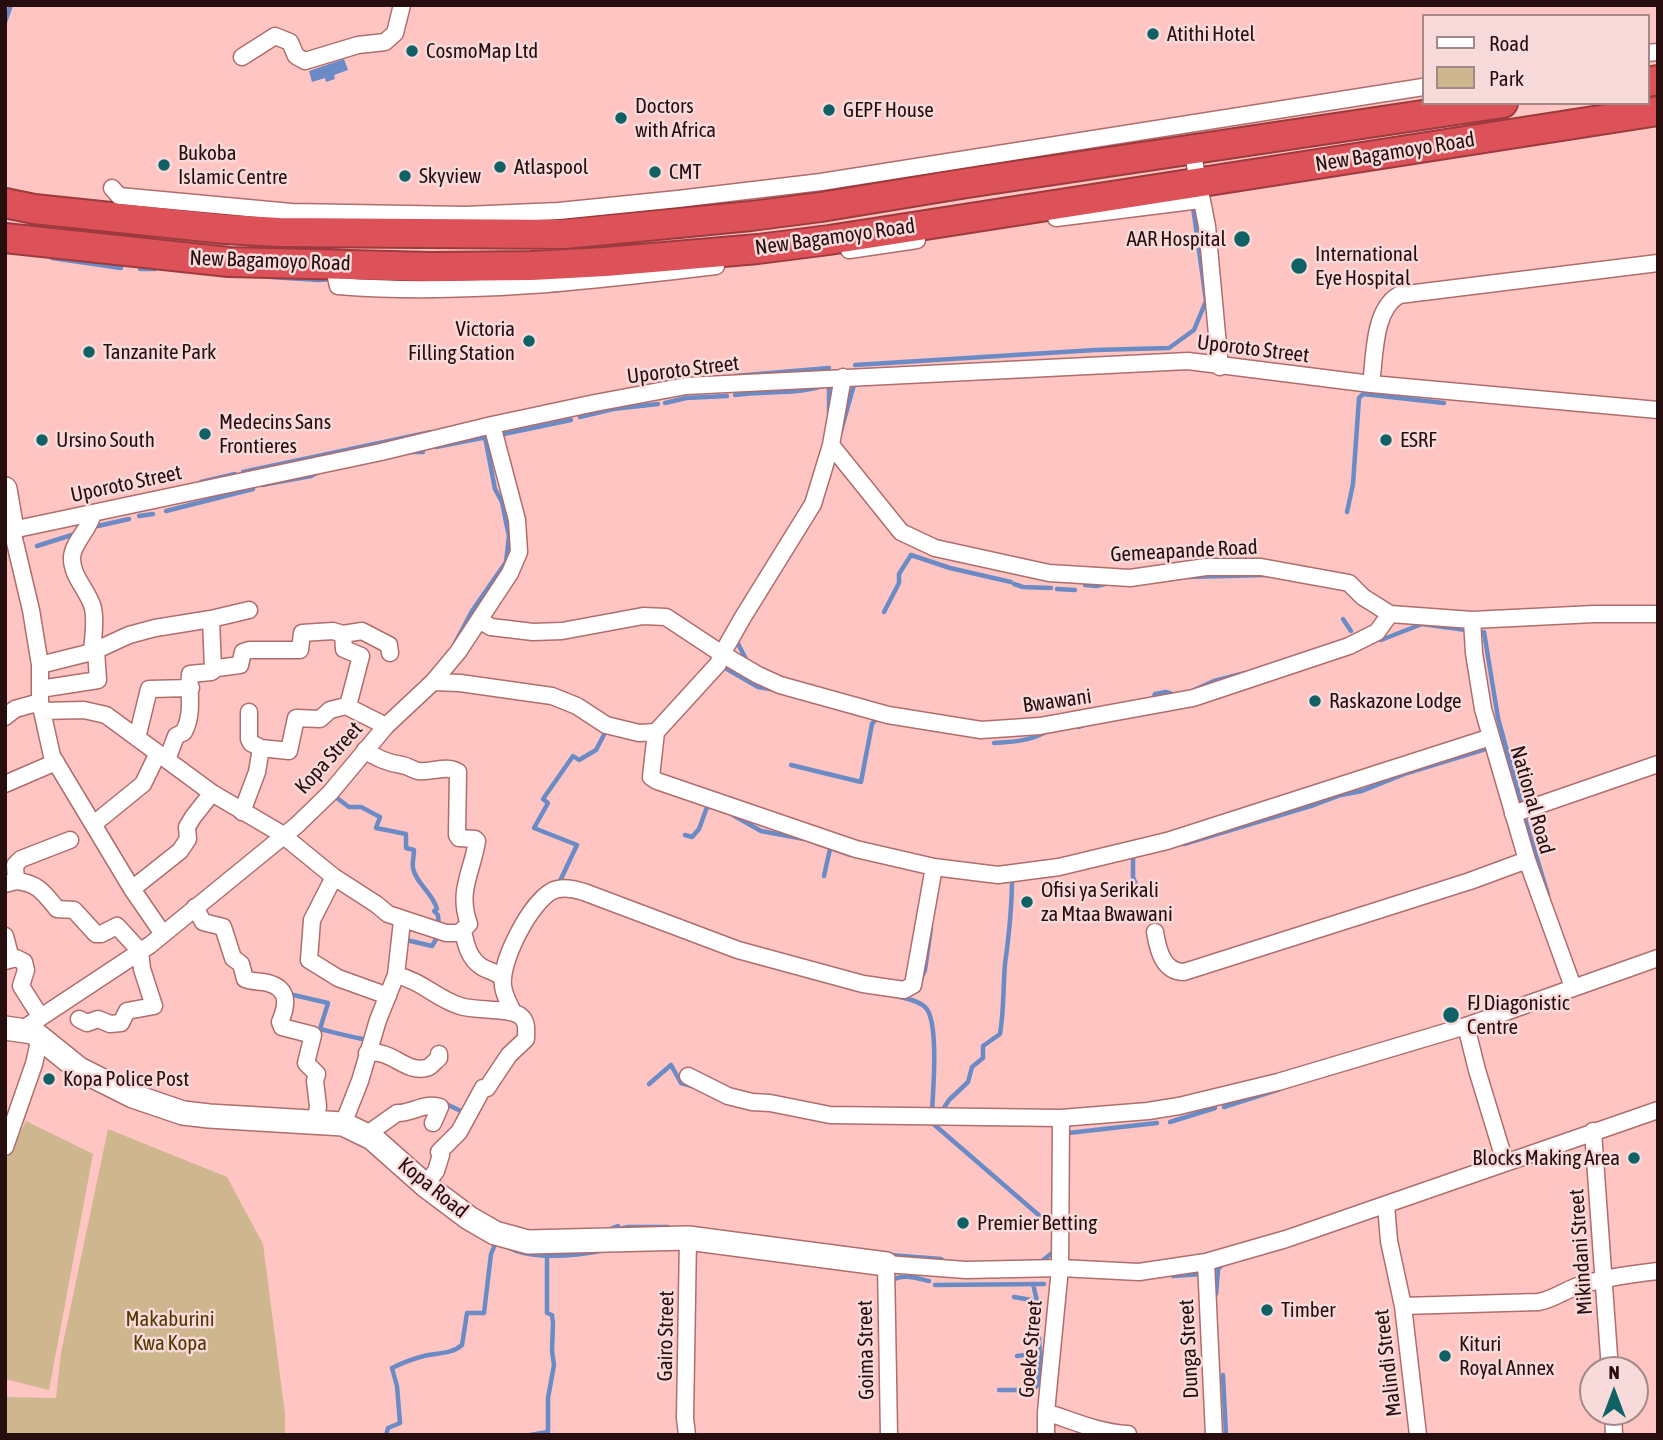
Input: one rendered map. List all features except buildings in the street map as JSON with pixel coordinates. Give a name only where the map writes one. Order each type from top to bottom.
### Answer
[{"type":"highway","name":"New Bagamoyo Road","points":[[5,203],[34,209],[279,232],[564,234],[751,216],[1490,105]]},
{"type":"highway","name":"New Bagamoyo Road","points":[[5,238],[229,262],[532,275],[758,250],[1199,192],[1658,111]]},
{"type":"street","points":[[242,57],[275,36],[290,42],[296,55],[305,61],[358,45],[385,42],[398,27],[402,5]]},
{"type":"street","points":[[112,188],[119,196],[291,212],[465,215],[559,211],[821,182],[1422,87]]},
{"type":"street","points":[[1192,150],[1207,226],[1220,367]]},
{"type":"street","points":[[1371,384],[1382,311],[1391,299],[1399,295],[1658,263]]},
{"type":"street","name":"Uporoto Street","points":[[12,530],[381,452],[492,425],[686,386],[1188,361],[1371,384],[1658,410]]},
{"type":"street","points":[[843,377],[831,445],[813,504],[718,664],[656,732],[650,770],[651,776],[657,781],[856,849],[934,867],[998,875],[1059,867],[1167,841],[1491,737]]},
{"type":"street","name":"Kopa Street","points":[[27,1028],[163,934],[283,836],[330,793],[386,726],[458,652],[510,573],[519,552],[517,520],[492,425]]},
{"type":"street","name":"Gemeapande Road","points":[[831,445],[901,532],[935,548],[1049,573],[1130,578],[1206,567],[1261,567],[1349,583],[1363,597],[1390,614],[1472,620],[1658,614]]},
{"type":"street","points":[[5,489],[31,610],[40,665],[40,701],[49,745],[56,762],[163,934]]},
{"type":"street","points":[[5,717],[18,707],[98,680],[93,608],[73,567],[72,558],[73,551],[91,524],[93,513]]},
{"type":"street","points":[[40,665],[94,651],[128,635],[249,610]]},
{"type":"street","name":"Bwawani","points":[[479,620],[491,627],[533,632],[562,631],[643,616],[659,616],[670,619],[682,630],[780,685],[858,708],[928,723],[981,730],[1090,718],[1192,698],[1349,646],[1377,632],[1390,614]]},
{"type":"street","points":[[211,619],[213,669]]},
{"type":"street","name":"National Road","points":[[1472,620],[1477,678],[1491,737],[1527,860],[1573,987]]},
{"type":"street","points":[[95,823],[143,784],[176,736],[184,732],[191,710],[190,674],[240,665],[243,652],[250,650],[300,650],[301,633],[333,631],[344,634],[362,631],[389,645],[390,653]]},
{"type":"street","points":[[344,634],[344,649],[361,656],[346,706]]},
{"type":"street","points":[[432,681],[552,696],[577,706],[606,725],[639,733],[656,732]]},
{"type":"street","points":[[136,738],[149,689],[191,688]]},
{"type":"street","points":[[40,701],[97,711],[115,721],[212,793],[283,836],[334,877],[387,914],[402,921],[453,934],[463,931],[470,924],[463,909],[467,879],[478,841],[459,838],[457,835],[458,772],[453,769],[419,771],[394,765],[365,750]]},
{"type":"street","points":[[249,712],[251,743],[261,748],[289,751],[296,718],[320,719],[330,710],[346,706],[386,726]]},
{"type":"street","points":[[242,812],[257,772],[261,748]]},
{"type":"street","points":[[5,784],[56,762]]},
{"type":"street","points":[[1513,814],[1658,764]]},
{"type":"street","points":[[132,888],[180,851],[188,839],[187,827],[212,793]]},
{"type":"street","points":[[70,839],[22,859],[15,865],[11,883],[25,882],[41,888],[55,908],[61,911],[74,910],[96,934],[119,927],[140,951],[142,969],[154,1006],[127,1010],[124,1020],[116,1024],[98,1018],[87,1023],[79,1019]]},
{"type":"street","points":[[1155,932],[1168,967],[1174,972],[1184,972],[1398,905],[1527,860]]},
{"type":"street","points":[[513,1012],[505,993],[503,978],[513,946],[541,900],[552,891],[563,888],[584,892],[738,950],[863,984],[904,990],[913,985],[934,867]]},
{"type":"street","points":[[334,877],[312,920],[309,960],[338,978],[388,996]]},
{"type":"street","points":[[195,907],[203,922],[223,927],[233,958],[241,964],[244,979],[273,985],[285,998],[286,1008],[280,1022],[282,1027],[313,1035],[306,1063],[317,1073],[316,1121]]},
{"type":"street","points":[[343,1124],[396,975],[402,921]]},
{"type":"street","points":[[463,931],[474,959],[482,967],[503,978]]},
{"type":"street","points":[[5,936],[8,960],[21,958],[26,970],[21,986],[34,1064],[5,1147]]},
{"type":"street","points":[[688,1076],[729,1096],[830,1115],[1061,1118],[1179,1107],[1278,1082],[1466,1026],[1658,958]]},
{"type":"street","points":[[396,975],[420,983],[460,1006],[513,1012],[524,1020],[526,1040],[509,1055],[487,1088],[483,1088],[479,1093],[459,1132],[439,1152],[441,1155],[436,1171],[425,1185]]},
{"type":"street","points":[[1466,1026],[1505,1162]]},
{"type":"street","name":"Kopa Road","points":[[27,1028],[79,1069],[134,1096],[183,1113],[343,1124],[366,1135],[425,1185],[495,1233],[528,1242],[688,1238],[886,1264]]},
{"type":"street","points":[[367,1053],[386,1053],[412,1067],[424,1069],[439,1058],[439,1054]]},
{"type":"street","points":[[366,1135],[397,1113],[405,1114],[435,1105],[440,1107],[433,1123]]},
{"type":"street","points":[[886,1264],[966,1270],[1060,1268],[1139,1272],[1206,1262],[1286,1239],[1658,1110]]},
{"type":"street","name":"Goeke Street","points":[[1046,1435],[1060,1268],[1061,1118]]},
{"type":"street","name":"Mikindani Street","points":[[1593,1131],[1609,1356]]},
{"type":"street","name":"Malindi Street","points":[[1386,1205],[1389,1241],[1404,1306],[1418,1435]]},
{"type":"street","name":"Gairo Street","points":[[687,1435],[688,1238]]},
{"type":"street","name":"Dunga Street","points":[[1206,1262],[1214,1435]]},
{"type":"street","name":"Goima Street","points":[[886,1264],[889,1435]]},
{"type":"street","points":[[1404,1306],[1538,1302],[1549,1300],[1576,1287],[1658,1271]]},
{"type":"street","points":[[1046,1412],[1094,1429],[1128,1434]]},
{"type":"green space","points":[[26,1121],[93,1154],[49,1390],[5,1379],[5,1162]]},
{"type":"green space","name":"Makaburini Kwa Kopa","points":[[108,1129],[227,1177],[263,1244],[285,1414],[285,1435],[5,1435],[5,1397],[56,1398],[61,1353]]},
{"type":"water","points":[[344,59],[348,70],[334,75],[335,79],[326,82],[325,78],[312,82],[309,71]]},
{"type":"waterway","points":[[5,22],[11,5]]},
{"type":"waterway","points":[[855,365],[1169,348],[1194,330],[1206,301],[1193,207]]},
{"type":"waterway","points":[[52,258],[121,268]]},
{"type":"waterway","points":[[140,269],[155,269]]},
{"type":"waterway","points":[[271,277],[332,279]]},
{"type":"waterway","points":[[735,376],[829,368]]},
{"type":"waterway","points":[[735,395],[806,390],[829,384],[829,414]]},
{"type":"waterway","points":[[841,431],[854,385]]},
{"type":"waterway","points":[[1347,512],[1353,484],[1359,398],[1363,394],[1444,403]]},
{"type":"waterway","points":[[665,403],[686,398],[727,396]]},
{"type":"waterway","points":[[580,417],[613,409],[658,404]]},
{"type":"waterway","points":[[499,435],[571,420]]},
{"type":"waterway","points":[[243,472],[431,432]]},
{"type":"waterway","points":[[454,645],[472,611],[506,562],[509,536],[502,502],[495,489],[485,437]]},
{"type":"waterway","points":[[436,447],[487,437]]},
{"type":"waterway","points":[[409,452],[423,452]]},
{"type":"waterway","points":[[262,485],[311,476],[319,472]]},
{"type":"waterway","points":[[201,482],[235,474]]},
{"type":"waterway","points":[[166,511],[253,489]]},
{"type":"waterway","points":[[139,516],[153,514]]},
{"type":"waterway","points":[[98,526],[129,519]]},
{"type":"waterway","points":[[37,546],[78,533]]},
{"type":"waterway","points":[[884,612],[899,583],[899,574],[911,555],[950,568],[1011,582]]},
{"type":"waterway","points":[[1186,577],[1268,575]]},
{"type":"waterway","points":[[1085,585],[1109,583]]},
{"type":"waterway","points":[[1014,584],[1051,588]]},
{"type":"waterway","points":[[1057,589],[1075,590]]},
{"type":"waterway","points":[[1343,619],[1351,631]]},
{"type":"waterway","points":[[1381,640],[1422,624],[1466,630]]},
{"type":"waterway","points":[[1482,632],[1498,718],[1522,806]]},
{"type":"waterway","points":[[735,638],[747,661]]},
{"type":"waterway","points":[[720,665],[758,687],[776,690]]},
{"type":"waterway","points":[[1194,690],[1214,681],[1245,673]]},
{"type":"waterway","points":[[1152,700],[1155,694],[1166,692],[1175,695]]},
{"type":"waterway","points":[[791,765],[861,782],[872,724],[876,719]]},
{"type":"waterway","points":[[1078,727],[1090,723]]},
{"type":"waterway","points":[[559,883],[577,845],[534,828],[548,803],[543,799],[573,756],[579,760],[596,750],[607,729]]},
{"type":"waterway","points":[[994,743],[1014,742],[1044,733]]},
{"type":"waterway","points":[[1184,844],[1341,795],[1362,791],[1407,773],[1489,748]]},
{"type":"waterway","points":[[333,795],[349,807],[361,807],[380,817],[376,828],[406,834],[406,848],[414,850],[415,874],[435,903],[437,909],[434,911],[438,915],[439,928]]},
{"type":"waterway","points":[[685,835],[692,837],[699,829],[707,807],[713,807]]},
{"type":"waterway","points":[[731,814],[761,831],[804,839]]},
{"type":"waterway","points":[[1525,819],[1548,895]]},
{"type":"waterway","points":[[813,842],[850,855]]},
{"type":"waterway","points":[[824,876],[830,849]]},
{"type":"waterway","points":[[1133,852],[1133,877],[1139,892]]},
{"type":"waterway","points":[[942,1111],[949,1100],[968,1082],[972,1067],[983,1058],[983,1046],[1000,1034],[1012,878]]},
{"type":"waterway","points":[[920,981],[925,970],[931,928]]},
{"type":"waterway","points":[[402,939],[432,946],[438,936]]},
{"type":"waterway","points":[[289,994],[328,1003],[320,1029],[368,1040]]},
{"type":"waterway","points":[[900,997],[921,1004],[930,1016],[934,1058],[932,1112]]},
{"type":"waterway","points":[[649,1084],[671,1065],[681,1083],[695,1087]]},
{"type":"waterway","points":[[1224,1107],[1280,1089]]},
{"type":"waterway","points":[[442,1102],[465,1113]]},
{"type":"waterway","points":[[1170,1122],[1215,1108]]},
{"type":"waterway","points":[[930,1121],[1056,1230]]},
{"type":"waterway","points":[[1068,1133],[1157,1123]]},
{"type":"waterway","points":[[607,1230],[618,1226],[619,1229],[668,1227]]},
{"type":"waterway","points":[[386,1435],[388,1428],[400,1423],[397,1386],[392,1368],[420,1357],[449,1352],[462,1345],[467,1313],[484,1313],[491,1254],[496,1242]]},
{"type":"waterway","points":[[508,1247],[540,1255],[600,1251]]},
{"type":"waterway","points":[[1038,1264],[1056,1250]]},
{"type":"waterway","points":[[530,1435],[548,1432],[548,1398],[554,1365],[552,1315],[547,1313],[547,1254]]},
{"type":"waterway","points":[[889,1255],[941,1259],[945,1262]]},
{"type":"waterway","points":[[1216,1271],[1225,1262]]},
{"type":"waterway","points":[[1216,1294],[1218,1271]]},
{"type":"waterway","points":[[1173,1276],[1202,1274]]},
{"type":"waterway","points":[[891,1281],[904,1277],[929,1281]]},
{"type":"waterway","points":[[999,1390],[1032,1390],[1038,1385],[1040,1357],[1037,1301],[1033,1284]]},
{"type":"waterway","points":[[935,1285],[1044,1284]]},
{"type":"waterway","points":[[1014,1297],[1037,1301]]},
{"type":"waterway","points":[[1017,1356],[1039,1353]]},
{"type":"waterway","points":[[1223,1375],[1226,1435]]},
{"type":"place","name":"Atithi Hotel","points":[[1153,34]]},
{"type":"place","name":"CosmoMap Ltd","points":[[412,51]]},
{"type":"place","name":"GEPF House","points":[[829,110]]},
{"type":"place","name":"Doctors with Africa","points":[[621,118]]},
{"type":"place","name":"Bukoba Islamic Centre","points":[[164,165]]},
{"type":"place","name":"Atlaspool","points":[[500,167]]},
{"type":"place","name":"CMT","points":[[655,172]]},
{"type":"place","name":"Skyview","points":[[405,176]]},
{"type":"place","name":"AAR Hospital","points":[[1242,239]]},
{"type":"place","name":"International Eye Hospital","points":[[1299,266]]},
{"type":"place","name":"Victoria Filling Station","points":[[529,341]]},
{"type":"place","name":"Tanzanite Park","points":[[89,352]]},
{"type":"place","name":"Medecins Sans Frontieres","points":[[205,434]]},
{"type":"place","name":"Ursino South","points":[[42,440]]},
{"type":"place","name":"ESRF","points":[[1386,440]]},
{"type":"place","name":"Raskazone Lodge","points":[[1315,701]]},
{"type":"place","name":"Ofisi ya Serikali za Mtaa Bwawani","points":[[1027,902]]},
{"type":"place","name":"FJ Diagonistic Centre","points":[[1451,1015]]},
{"type":"place","name":"Kopa Police Post","points":[[49,1079]]},
{"type":"place","name":"Blocks Making Area","points":[[1634,1158]]},
{"type":"place","name":"Premier Betting","points":[[963,1223]]},
{"type":"place","name":"Timber","points":[[1267,1310]]},
{"type":"place","name":"Kituri Royal Annex","points":[[1445,1356]]}]
